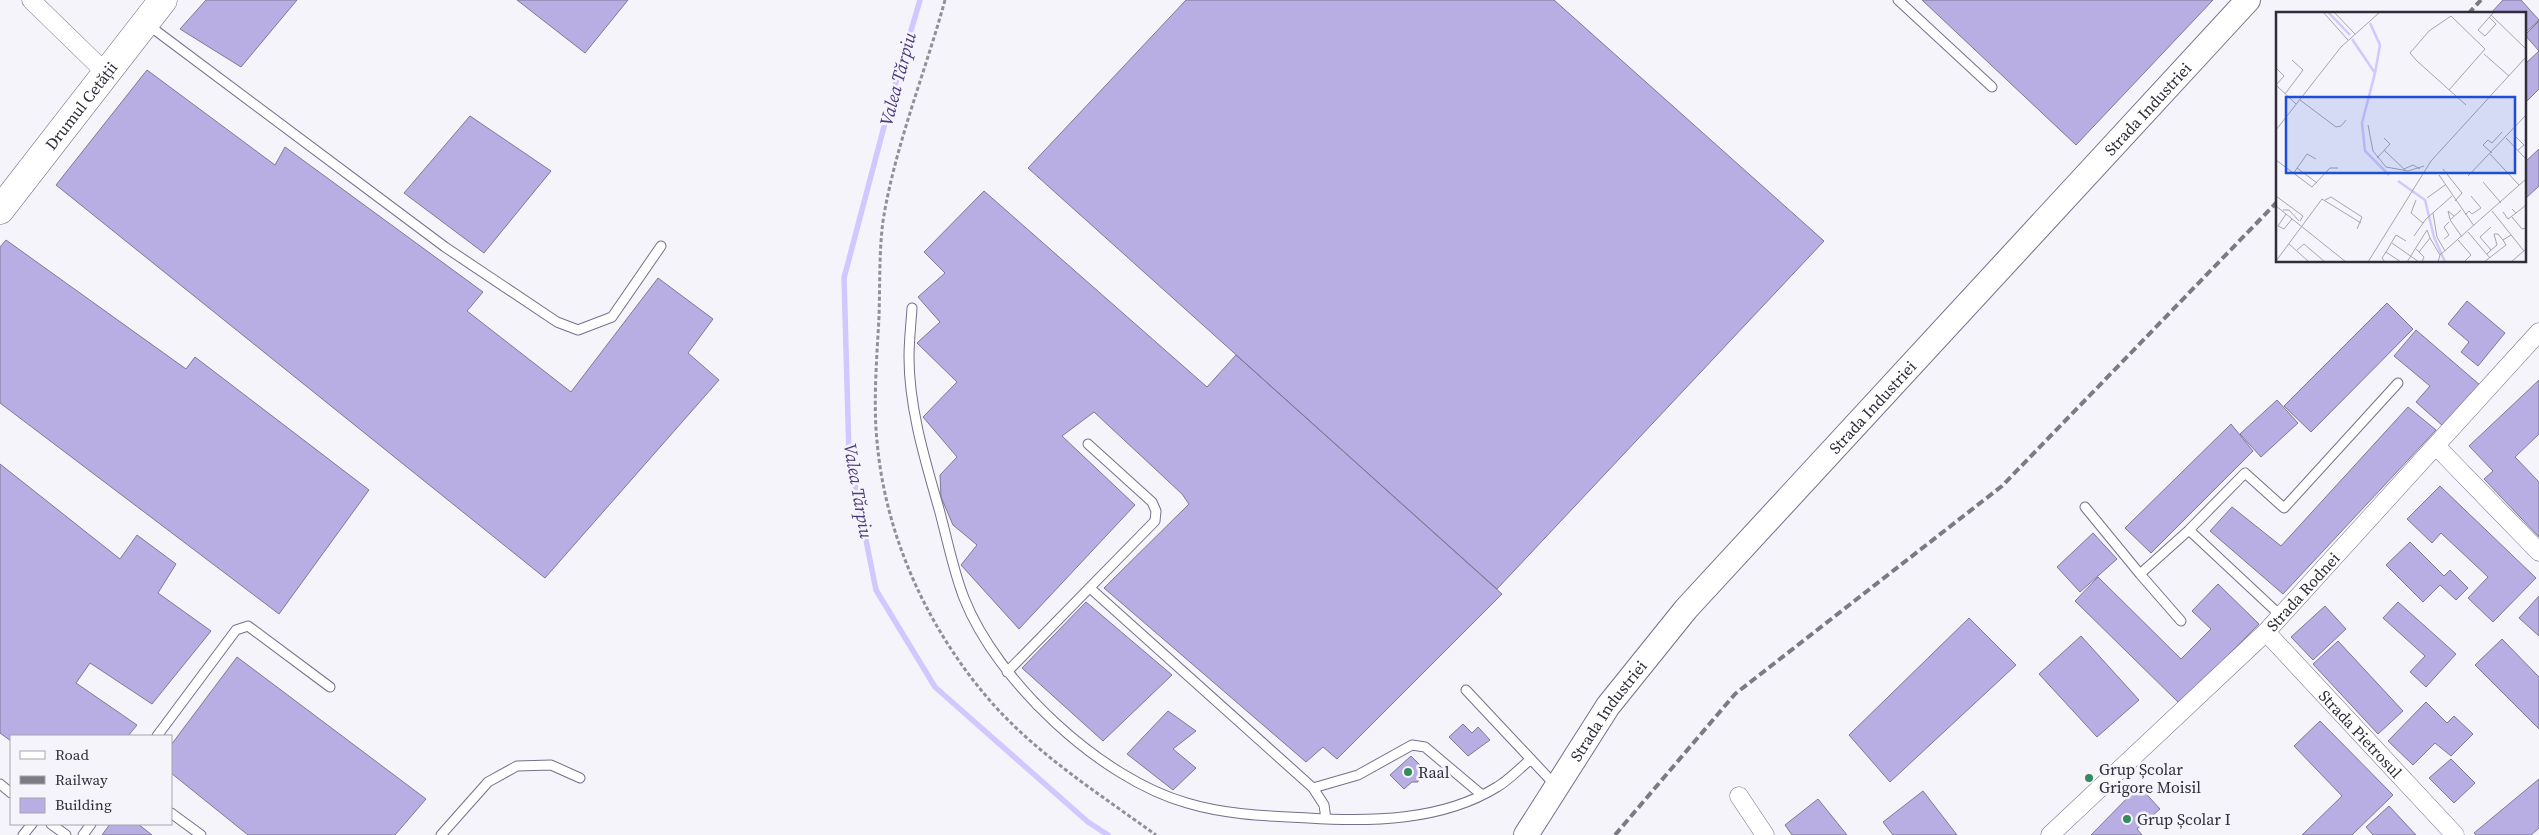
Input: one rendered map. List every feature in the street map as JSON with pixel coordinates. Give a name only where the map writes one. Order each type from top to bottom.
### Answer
[{"type":"highway","name":"Drumul Cetății","points":[[0,210],[163,0]]},
{"type":"street","points":[[31,0],[106,72]]},
{"type":"street","name":"Strada Industriei","points":[[1526,835],[1608,706],[1686,609],[2248,0]]},
{"type":"street","name":"Strada Rodnei","points":[[2050,835],[2266,632],[2437,447],[2539,332]]},
{"type":"street","points":[[2437,447],[2539,552]]},
{"type":"street","name":"Strada Pietrosul","points":[[2266,632],[2455,835]]},
{"type":"street","points":[[1739,796],[1765,835]]},
{"type":"lane","points":[[1898,0],[1992,87]]},
{"type":"lane","points":[[145,22],[445,247],[557,322],[578,330],[612,317],[661,246]]},
{"type":"lane","points":[[912,308],[909,365],[912,398],[924,460],[964,598],[1007,672],[1029,697],[1066,731],[1111,767],[1142,786],[1186,803],[1230,814],[1326,819],[1395,819],[1448,806],[1482,794],[1498,786],[1531,759]]},
{"type":"lane","points":[[2140,574],[2189,530],[2245,473],[2284,508],[2398,383]]},
{"type":"lane","points":[[1007,672],[1155,521],[1156,511],[1152,502],[1088,444]]},
{"type":"lane","points":[[2085,507],[2181,621]]},
{"type":"lane","points":[[2189,530],[2281,616]]},
{"type":"lane","points":[[1090,588],[1313,788],[1324,805],[1326,819]]},
{"type":"lane","points":[[158,735],[236,630],[243,627],[248,626],[330,687]]},
{"type":"lane","points":[[1466,690],[1557,787]]},
{"type":"lane","points":[[1313,788],[1358,775],[1412,746],[1425,747],[1482,794]]},
{"type":"lane","points":[[441,835],[488,782],[517,766],[551,765],[580,778]]},
{"type":"lane","points":[[0,784],[10,792]]},
{"type":"lane","points":[[172,813],[201,835]]},
{"type":"lane","points":[[23,835],[31,825]]},
{"type":"lane","points":[[52,825],[66,835]]},
{"type":"lane","points":[[82,835],[90,825]]},
{"type":"path","points":[[945,0],[897,160],[883,223],[877,341],[876,440],[888,511],[905,561],[948,646],[987,697],[1027,738],[1156,835]]},
{"type":"building","points":[[206,0],[297,0],[241,67],[180,29]]},
{"type":"building","points":[[517,0],[628,0],[585,53]]},
{"type":"building","points":[[1186,0],[1554,0],[1824,241],[1497,589],[1028,168]]},
{"type":"building","points":[[1922,0],[2213,0],[2076,145]]},
{"type":"building","points":[[2503,0],[2521,0],[2539,20],[2526,32],[2526,12],[2492,12]]},
{"type":"building","points":[[2539,21],[2539,51],[2526,36]]},
{"type":"building","points":[[2539,51],[2539,89],[2526,102],[2526,63]]},
{"type":"building","points":[[147,70],[275,165],[285,147],[483,292],[467,311],[571,392],[658,278],[713,319],[688,353],[719,380],[545,578],[56,185]]},
{"type":"building","points":[[470,116],[551,171],[484,253],[404,193]]},
{"type":"building","points":[[2539,149],[2539,186],[2526,198],[2526,161]]},
{"type":"building","points":[[984,191],[1207,387],[1236,355],[1502,594],[1337,759],[1323,747],[1306,762],[1104,588],[1189,504],[1182,494],[1094,412],[1062,436],[1135,505],[1019,629],[961,565],[977,545],[953,525],[941,497],[940,475],[957,457],[923,417],[957,382],[917,343],[940,322],[918,297],[945,273],[924,252]]},
{"type":"building","points":[[6,240],[186,369],[195,357],[369,490],[279,614],[0,403],[0,247]]},
{"type":"building","points":[[2467,301],[2505,333],[2478,366],[2461,352],[2469,342],[2448,324]]},
{"type":"building","points":[[2387,303],[2413,329],[2311,432],[2284,406]]},
{"type":"building","points":[[2416,330],[2480,385],[2444,427],[2416,402],[2430,386],[2394,356]]},
{"type":"building","points":[[2539,380],[2539,434],[2515,457],[2539,482],[2539,537],[2484,479],[2493,471],[2469,446]]},
{"type":"building","points":[[2277,400],[2298,423],[2261,457],[2240,434]]},
{"type":"building","points":[[2408,407],[2436,430],[2283,594],[2210,531],[2232,507],[2281,546]]},
{"type":"building","points":[[2231,424],[2253,451],[2151,553],[2125,528]]},
{"type":"building","points":[[0,464],[120,559],[137,535],[176,564],[158,593],[211,631],[152,704],[90,663],[76,683],[137,725],[129,735],[10,735],[10,740],[0,733]]},
{"type":"building","points":[[2440,486],[2536,578],[2493,622],[2468,598],[2488,577],[2441,533],[2432,543],[2407,519]]},
{"type":"building","points":[[2093,533],[2117,559],[2080,592],[2057,567]]},
{"type":"building","points":[[2410,542],[2444,576],[2450,570],[2468,588],[2456,600],[2440,585],[2423,602],[2386,565]]},
{"type":"building","points":[[2098,577],[2181,659],[2211,629],[2192,611],[2218,584],[2259,624],[2180,704],[2075,601]]},
{"type":"building","points":[[2539,596],[2539,636],[2519,618]]},
{"type":"building","points":[[1086,602],[1172,675],[1103,741],[1022,668]]},
{"type":"building","points":[[2398,602],[2456,654],[2426,687],[2410,672],[2425,656],[2383,618]]},
{"type":"building","points":[[2325,606],[2346,629],[2313,660],[2291,637]]},
{"type":"building","points":[[1969,618],[2016,665],[1890,782],[1849,735]]},
{"type":"building","points":[[2081,636],[2139,700],[2097,737],[2039,674]]},
{"type":"building","points":[[2502,639],[2539,677],[2539,729],[2475,665]]},
{"type":"building","points":[[2338,641],[2403,711],[2378,734],[2313,664]]},
{"type":"building","points":[[237,657],[426,799],[395,835],[248,835],[172,774],[172,744]]},
{"type":"building","points":[[2426,702],[2447,723],[2454,716],[2473,734],[2451,756],[2435,743],[2413,765],[2388,741]]},
{"type":"building","points":[[1168,711],[1196,731],[1173,749],[1196,768],[1173,790],[1127,754]]},
{"type":"building","points":[[2320,721],[2393,795],[2352,835],[2302,835],[2342,796],[2294,746]]},
{"type":"building","points":[[1463,724],[1472,733],[1478,727],[1490,740],[1468,756],[1449,737]]},
{"type":"building","name":"Raal","points":[[1411,756],[1424,769],[1419,774],[1418,782],[1412,782],[1404,789],[1390,775]]},
{"type":"building","points":[[2451,759],[2475,783],[2454,803],[2429,778]]},
{"type":"building","points":[[2539,779],[2539,828],[2531,835],[2476,835],[2474,833]]},
{"type":"building","name":"Grup Școlar I","points":[[2139,786],[2160,809],[2137,829],[2142,835],[2091,835]]},
{"type":"building","points":[[1923,791],[1957,835],[1893,835],[1883,822]]},
{"type":"building","points":[[1818,799],[1847,835],[1792,835],[1785,825]]},
{"type":"building","points":[[2389,806],[2416,835],[2373,835],[2366,827]]},
{"type":"building","points":[[109,825],[139,825],[152,835],[102,835]]},
{"type":"waterway","name":"Valea Tărpiu","points":[[920,0],[895,85],[844,278],[849,455],[876,590],[935,687],[1088,822],[1108,835]]},
{"type":"railway","points":[[2470,12],[2481,0]]},
{"type":"railway","points":[[1615,835],[1735,694],[2002,486],[2276,203]]},
{"type":"place","name":"Raal","points":[[1408,772]]},
{"type":"place","name":"Grup Școlar Grigore Moisil","points":[[2089,778]]},
{"type":"place","name":"Grup Școlar I","points":[[2127,819]]}]
